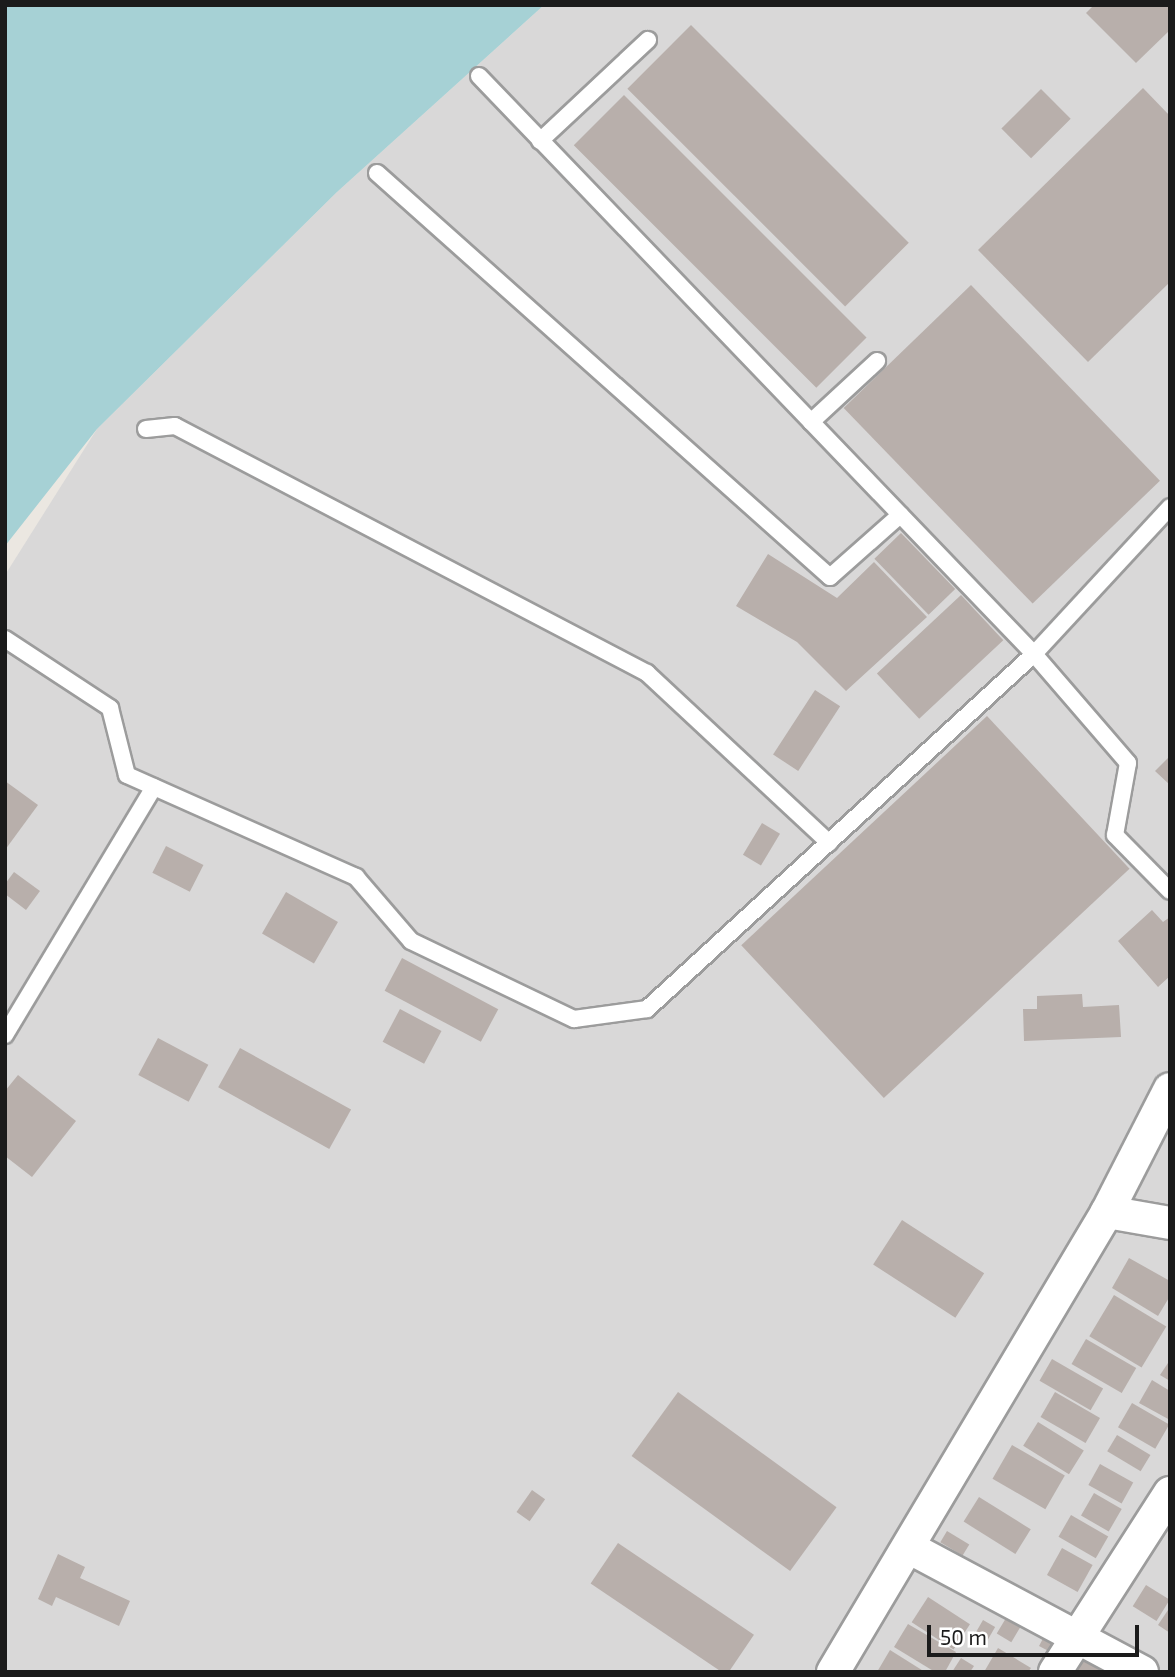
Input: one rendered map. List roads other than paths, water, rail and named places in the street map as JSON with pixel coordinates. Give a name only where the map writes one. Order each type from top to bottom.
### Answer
[{"type":"street","points":[[833,1672],[910,1548],[1107,1212],[1170,1090]]},
{"type":"street","points":[[1107,1212],[1170,1223]]},
{"type":"street","points":[[1055,1672],[1170,1493]]},
{"type":"street","points":[[910,1548],[1142,1672]]},
{"type":"lane","points":[[540,141],[648,40]]},
{"type":"lane","points":[[479,76],[1034,654],[1128,763],[1115,835],[1170,891]]},
{"type":"lane","points":[[377,173],[830,577],[900,514]]},
{"type":"lane","points":[[811,422],[877,361]]},
{"type":"lane","points":[[146,429],[175,426],[647,673],[829,843]]},
{"type":"lane","points":[[5,639],[110,708],[127,775],[356,877],[411,941],[574,1019],[648,1009],[1034,654],[1170,508]]},
{"type":"lane","points":[[5,1035],[154,787]]},
{"type":"water","points":[[5,5],[544,5],[337,192],[97,429],[5,546]]}]
